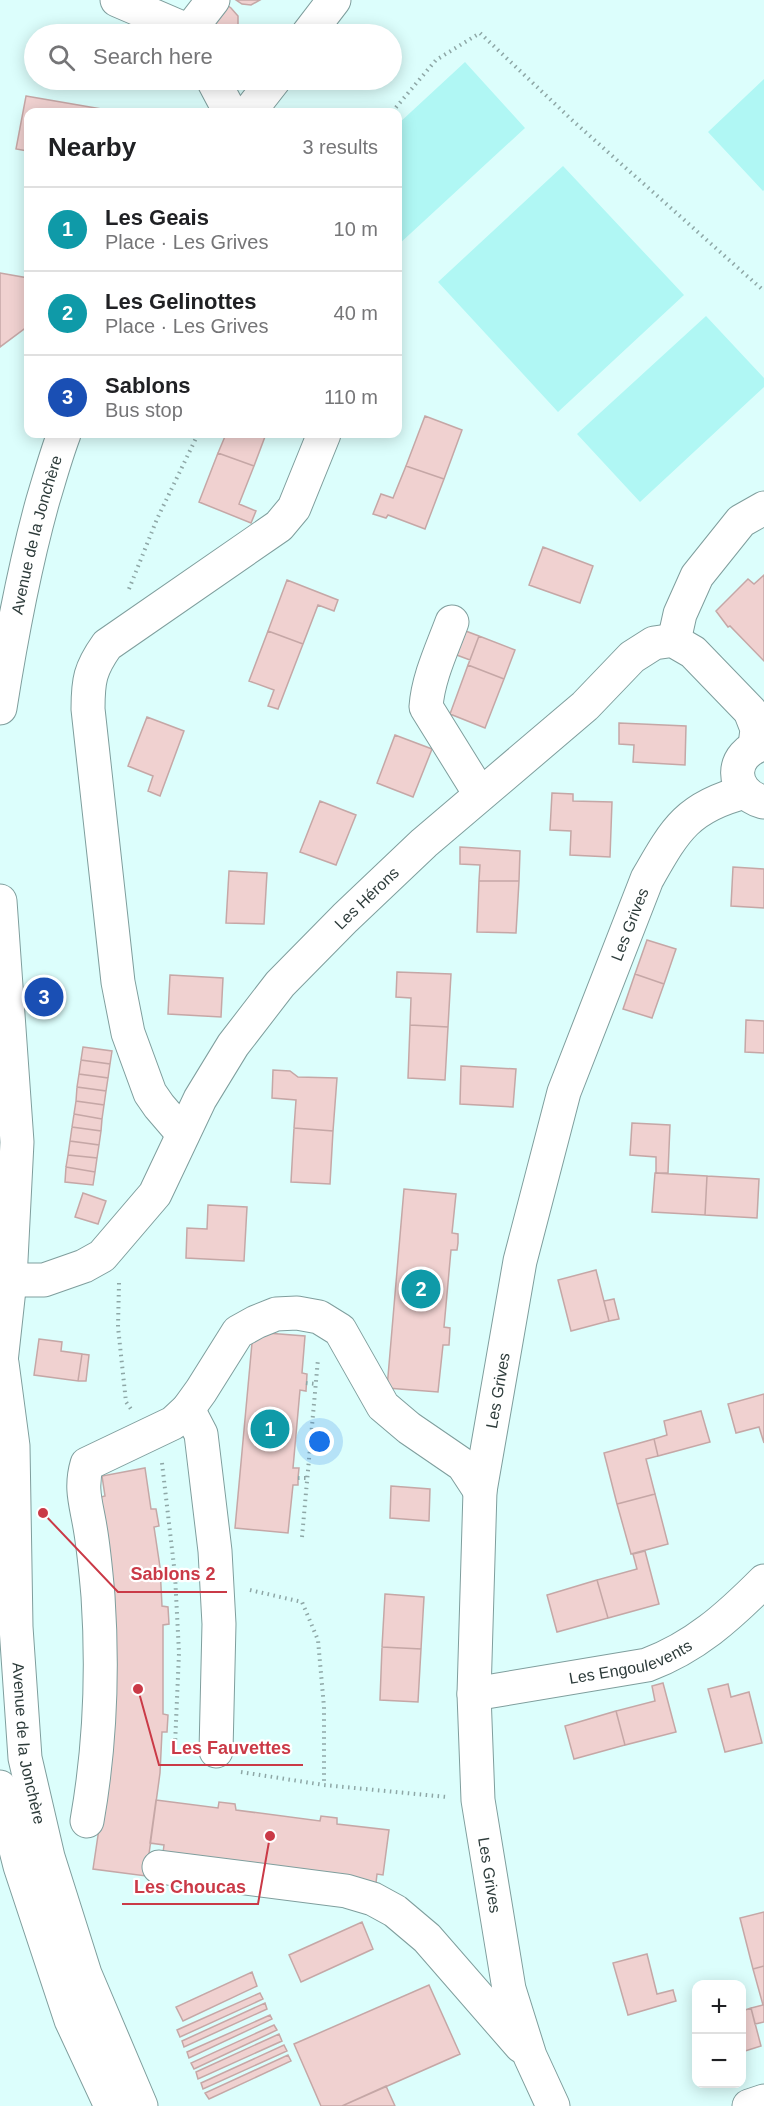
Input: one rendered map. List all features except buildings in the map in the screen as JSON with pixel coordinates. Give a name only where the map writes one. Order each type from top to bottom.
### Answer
[{"type":"street","points":[[117,0],[170,24]]},
{"type":"street","points":[[196,24],[213,0]]},
{"type":"street","points":[[316,24],[334,0]]},
{"type":"street","points":[[218,90],[228,108]]},
{"type":"street","points":[[252,108],[266,90]]},
{"type":"street","name":"Avenue de la Jonchère","points":[[0,708],[16,616],[34,533],[62,438]]},
{"type":"street","points":[[183,1134],[150,1093],[128,1033],[117,970],[88,709],[88,682],[94,663],[107,645],[279,526],[294,508],[322,438]]},
{"type":"street","points":[[754,797],[739,783],[738,772],[740,761],[746,752],[760,745],[750,711],[693,652],[674,641],[680,614],[697,576],[741,521],[764,508]]},
{"type":"street","points":[[452,622],[432,677],[426,707],[480,794]]},
{"type":"street","name":"Les Hérons","points":[[5,1280],[44,1280],[84,1266],[102,1256],[155,1194],[200,1099],[233,1045],[280,984],[424,843],[585,706],[632,657],[654,643],[674,641]]},
{"type":"street","name":"Les Grives","points":[[531,2056],[510,1989],[478,1800],[474,1695],[480,1491],[520,1261],[564,1092],[647,879],[664,849],[684,822],[701,808],[723,797],[754,797]]},
{"type":"street","name":"Avenue de la Jonchère","points":[[0,901],[17,1142],[5,1280],[1,1367],[13,1446],[16,1627],[25,1758],[48,1857],[85,1974],[141,2106]]},
{"type":"street","points":[[87,1821],[101,1683],[95,1562],[84,1497],[83,1479],[87,1464],[148,1437],[173,1423],[188,1409],[212,1376],[238,1332],[276,1314],[297,1313],[321,1319],[340,1330],[383,1406],[409,1428],[463,1465],[480,1491]]},
{"type":"street","points":[[188,1409],[201,1434],[217,1582],[219,1624],[216,1751]]},
{"type":"street","name":"Les Engoulevents","points":[[474,1695],[647,1665],[687,1647],[723,1621],[764,1581]]},
{"type":"street","name":"Avenue de la Jonchère","points":[[0,1787],[20,1866],[71,2020],[111,2106]]},
{"type":"street","points":[[159,1867],[346,1891],[373,1899],[395,1911],[427,1938],[531,2056],[553,2106]]},
{"type":"street","points":[[749,2106],[764,2101]]},
{"type":"path","points":[[395,108],[436,60],[480,33],[581,128],[764,291]]},
{"type":"path","points":[[128,593],[157,519],[196,438]]},
{"type":"path","points":[[120,1234],[118,1327],[126,1402],[148,1437],[160,1448],[175,1575],[179,1653],[175,1745]]},
{"type":"path","points":[[302,1537],[321,1319]]},
{"type":"path","points":[[306,1383],[316,1384]]},
{"type":"path","points":[[298,1478],[307,1478]]},
{"type":"path","points":[[217,1582],[302,1602],[318,1640],[324,1707],[324,1785]]},
{"type":"path","points":[[216,1751],[216,1768],[324,1785],[478,1800]]},
{"type":"shaded area","points":[[465,62],[525,128],[402,241],[402,120]]},
{"type":"shaded area","points":[[764,79],[764,190],[763,191],[708,132]]},
{"type":"shaded area","points":[[563,166],[684,295],[558,412],[438,282]]},
{"type":"shaded area","points":[[706,316],[764,378],[764,387],[640,502],[577,434]]},
{"type":"place","name":"Sablons","points":[[44,997]]},
{"type":"place","name":"Les Gelinottes","points":[[421,1289]]},
{"type":"place","name":"Les Geais","points":[[270,1429]]},
{"type":"place","name":"Sablons 2","points":[[43,1513]]},
{"type":"place","name":"Les Fauvettes","points":[[138,1689]]},
{"type":"place","name":"Les Choucas","points":[[270,1836]]}]
